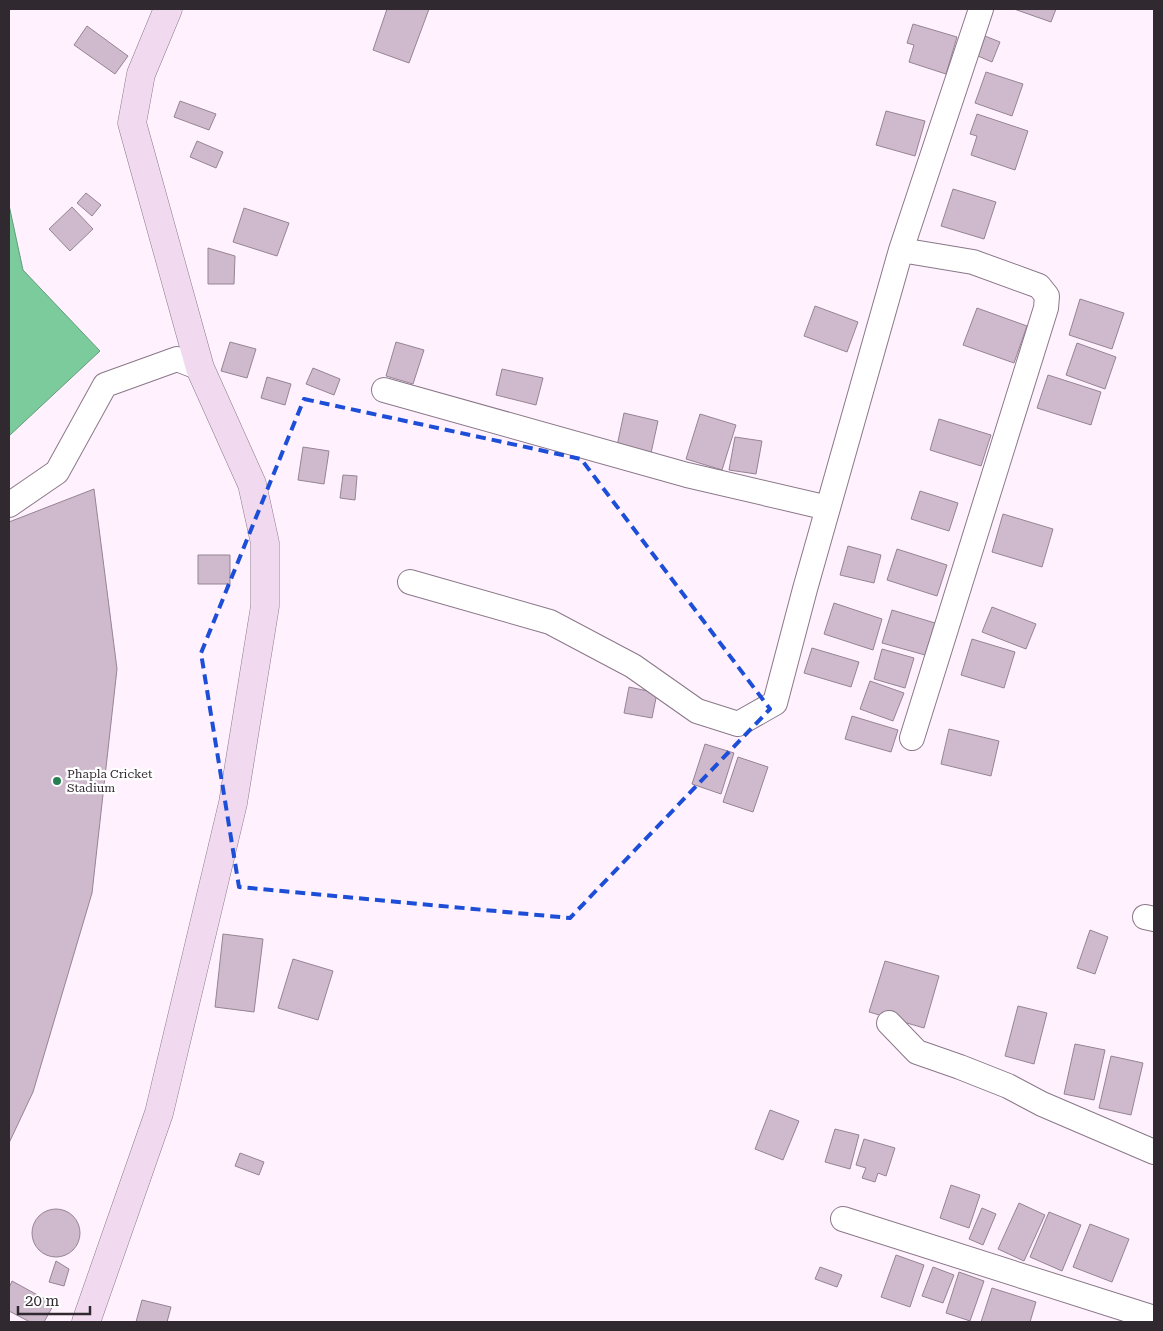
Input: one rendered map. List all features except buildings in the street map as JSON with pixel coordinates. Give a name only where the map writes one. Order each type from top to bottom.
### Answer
[{"type":"main road","points":[[86,1322],[159,1113],[233,803],[265,606],[265,543],[252,484],[200,368],[132,123],[141,74],[168,9]]},
{"type":"street","points":[[410,582],[550,622],[633,666],[697,711],[738,724],[775,703],[901,250],[981,9]]},
{"type":"street","points":[[901,250],[973,262],[1039,286],[1047,296],[1046,308],[912,738]]},
{"type":"street","points":[[9,505],[58,472],[105,385],[177,359],[200,368]]},
{"type":"street","points":[[384,390],[687,475],[828,508]]},
{"type":"street","points":[[889,1023],[917,1052],[1008,1086],[1050,1107],[1154,1152]]},
{"type":"street","points":[[843,1220],[1154,1318]]},
{"type":"highlighted area","points":[[304,399],[581,459],[770,709],[570,918],[239,887],[201,653]]},
{"type":"shaded area","points":[[9,205],[23,270],[100,351],[9,436]]},
{"type":"place","name":"Phapla Cricket Stadium","points":[[57,781]]}]
